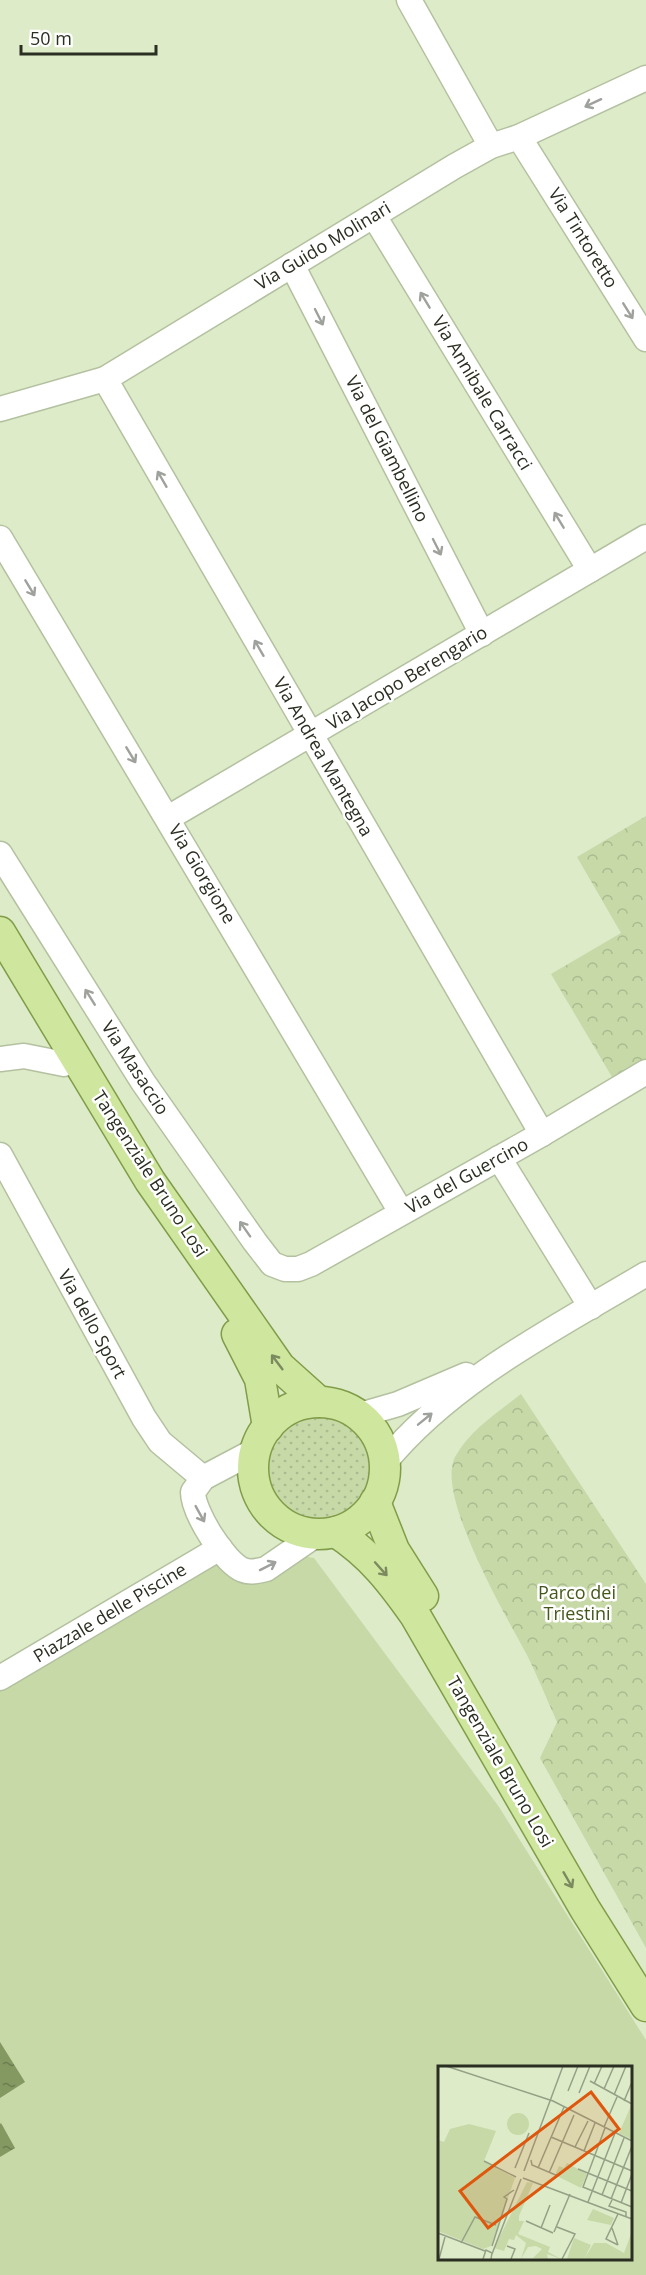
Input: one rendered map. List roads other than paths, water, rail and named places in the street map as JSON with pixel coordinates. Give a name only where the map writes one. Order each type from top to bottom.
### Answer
[{"type":"main road","name":"Tangenziale Bruno Losi","points":[[0,932],[150,1181],[280,1367],[319,1402]]},
{"type":"main road","name":"Tangenziale Bruno Losi","points":[[0,962],[138,1185],[207,1285],[245,1347],[260,1379],[262,1438]]},
{"type":"main road","points":[[319,1402],[342,1406],[360,1415],[374,1431],[383,1449],[385,1461],[379,1496],[368,1512],[354,1524],[327,1533],[300,1531],[282,1522],[267,1508],[257,1490],[253,1470],[262,1438],[278,1416],[296,1406],[319,1402]]},
{"type":"main road","name":"Tangenziale Bruno Losi","points":[[375,1502],[394,1550],[646,1969]]},
{"type":"main road","name":"Tangenziale Bruno Losi","points":[[327,1533],[358,1546],[391,1581],[415,1615],[585,1909],[646,2006]]},
{"type":"street","points":[[409,0],[492,147]]},
{"type":"street","name":"Via Guido Molinari","points":[[0,409],[105,379],[455,166],[646,78]]},
{"type":"street","name":"Via Tintoretto","points":[[519,137],[646,339]]},
{"type":"street","name":"Via Annibale Carracci","points":[[374,216],[590,570]]},
{"type":"street","name":"Via del Giambellino","points":[[292,265],[482,634]]},
{"type":"street","name":"Via Andrea Mantegna","points":[[105,379],[542,1134]]},
{"type":"street","name":"Via Jacopo Berengario","points":[[168,818],[646,537]]},
{"type":"street","name":"Via Giorgione","points":[[0,538],[401,1212]]},
{"type":"street","name":"Via Masaccio","points":[[0,854],[173,1126],[272,1264],[285,1269]]},
{"type":"street","points":[[0,1059],[24,1056],[64,1064]]},
{"type":"street","name":"Via del Guercino","points":[[285,1269],[298,1269],[311,1264],[542,1134],[646,1072]]},
{"type":"street","name":"Via dello Sport","points":[[0,1155],[144,1418],[160,1442],[203,1478]]},
{"type":"street","points":[[499,1158],[591,1307]]},
{"type":"street","points":[[385,1461],[419,1423],[520,1350],[646,1274]]},
{"type":"street","points":[[360,1415],[425,1394],[520,1350]]},
{"type":"street","points":[[262,1438],[203,1478],[193,1492],[196,1509],[228,1561],[244,1570],[256,1572],[266,1569],[327,1533]]},
{"type":"street","name":"Piazzale delle Piscine","points":[[0,1678],[220,1548]]},
{"type":"water","points":[[0,2042],[25,2082],[0,2098]]},
{"type":"water","points":[[0,2124],[15,2148],[0,2157]]},
{"type":"park label","name":"Parco dei Triestini","points":[[577,1603]]}]
